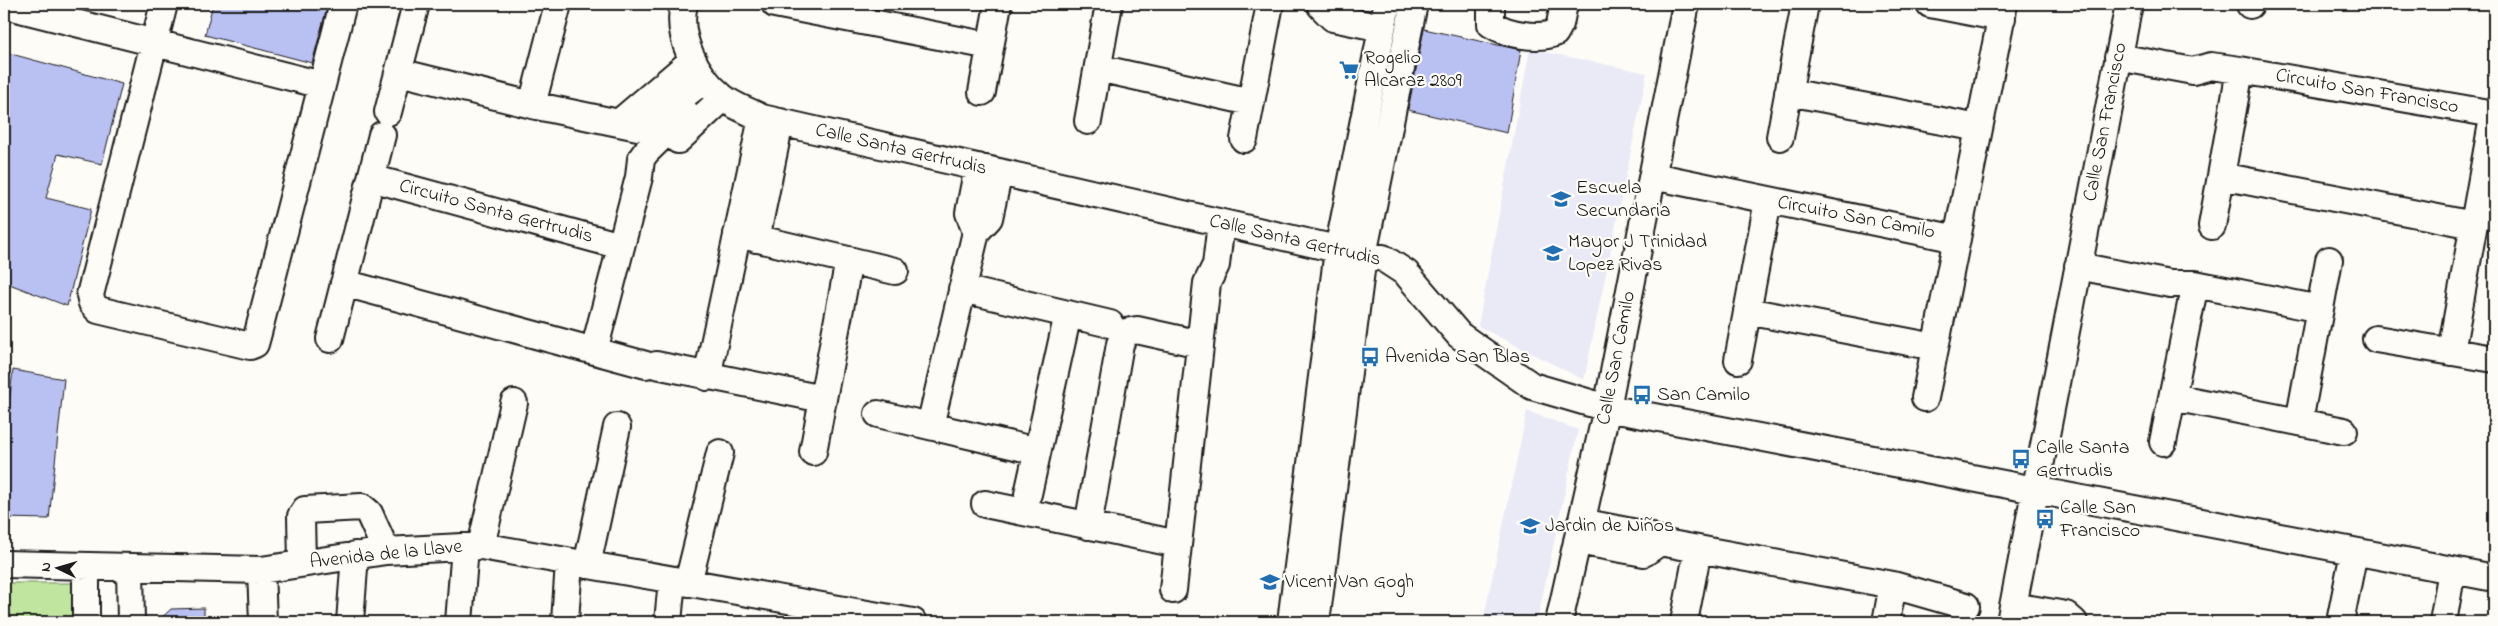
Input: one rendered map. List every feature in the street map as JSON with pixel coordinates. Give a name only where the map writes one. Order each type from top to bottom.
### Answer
[{"type":"street","points":[[164,4],[90,295],[92,303],[98,310],[250,346],[254,344],[343,4]]},
{"type":"street","name":"Circuito Santa Gertrudis","points":[[330,339],[416,4]]},
{"type":"street","points":[[532,105],[558,4]]},
{"type":"street","points":[[398,72],[532,105],[620,122],[708,81],[684,39],[682,24],[684,4]]},
{"type":"street","points":[[776,4],[815,8],[990,46]]},
{"type":"street","points":[[982,92],[998,4]]},
{"type":"street","points":[[1088,121],[1109,4]]},
{"type":"street","points":[[1244,139],[1270,4]]},
{"type":"street","points":[[1320,4],[1333,18],[1385,14]]},
{"type":"street","points":[[1348,4],[1385,14]]},
{"type":"street","points":[[1316,622],[1350,253],[1414,4]]},
{"type":"street","points":[[1491,4],[1491,24],[1500,29],[1544,37],[1555,33],[1560,24],[1564,4]]},
{"type":"street","name":"Calle San Camilo","points":[[1559,622],[1607,408],[1686,4]]},
{"type":"street","points":[[1780,137],[1805,4]]},
{"type":"street","name":"Circuito San Camilo","points":[[1925,398],[2003,11],[1930,4]]},
{"type":"street","name":"Calle San Francisco","points":[[2011,614],[2129,4]]},
{"type":"street","points":[[4,6],[322,85]]},
{"type":"street","points":[[1292,622],[1350,253],[1385,14]]},
{"type":"street","name":"Circuito San Francisco","points":[[2120,49],[2193,71],[2211,66],[2240,70],[2494,113],[2451,352]]},
{"type":"street","points":[[1098,68],[1251,102]]},
{"type":"street","points":[[2212,226],[2240,70]]},
{"type":"street","name":"Circuito Santa Gertrudis","points":[[594,350],[639,177],[708,81]]},
{"type":"street","name":"Calle Santa Gertrudis","points":[[708,81],[771,120],[1350,253],[1383,258],[1406,273],[1459,335],[1532,386],[1607,408],[2494,578]]},
{"type":"street","points":[[1788,92],[1980,128]]},
{"type":"street","points":[[707,376],[747,237],[771,120]]},
{"type":"street","points":[[930,426],[976,232],[969,213],[988,170]]},
{"type":"street","points":[[2221,176],[2474,225]]},
{"type":"street","name":"Circuito Santa Gertrudis","points":[[371,178],[621,246]]},
{"type":"street","name":"Circuito San Camilo","points":[[1651,184],[1767,207],[1957,239]]},
{"type":"street","name":"Circuito San Camilo","points":[[1738,360],[1767,207]]},
{"type":"street","points":[[1173,590],[1207,283],[1199,264],[1213,221]]},
{"type":"street","points":[[747,237],[894,271]]},
{"type":"street","points":[[813,452],[849,260]]},
{"type":"street","points":[[2299,422],[2329,260]]},
{"type":"street","points":[[2078,266],[2170,284],[2195,284],[2320,309]]},
{"type":"street","points":[[344,283],[651,365],[823,399]]},
{"type":"street","points":[[2163,442],[2195,284]]},
{"type":"street","points":[[962,289],[1110,324]]},
{"type":"street","points":[[1747,311],[1935,347]]},
{"type":"street","points":[[1028,494],[1068,314]]},
{"type":"street","points":[[1088,526],[1120,344],[1126,332],[1138,330],[1200,344]]},
{"type":"street","points":[[2376,339],[2494,359]]},
{"type":"street","points":[[2173,397],[2344,431]]},
{"type":"street","points":[[459,622],[473,547],[514,403]]},
{"type":"street","points":[[878,414],[1038,451]]},
{"type":"street","points":[[564,622],[578,564],[617,428]]},
{"type":"street","points":[[668,622],[720,453]]},
{"type":"street","points":[[985,504],[1178,544]]},
{"type":"street","points":[[302,563],[301,516],[305,510],[362,507],[369,513],[386,551]]},
{"type":"street","points":[[1579,532],[1644,553],[1660,542],[1893,585],[1966,606]]},
{"type":"street","name":"Avenida de la Llave","points":[[4,564],[261,570],[386,551],[473,547],[913,622]]},
{"type":"street","points":[[1684,622],[1698,550]]},
{"type":"street","points":[[2340,622],[2354,552]]},
{"type":"street","points":[[350,622],[355,556]]},
{"type":"street","points":[[86,622],[94,566]]},
{"type":"street","points":[[94,566],[101,622]]},
{"type":"street","points":[[130,567],[131,622]]},
{"type":"street","points":[[261,570],[263,622]]},
{"type":"street","points":[[2443,622],[2452,570]]},
{"type":"street","points":[[1886,622],[1893,585]]},
{"type":"street","points":[[2011,614],[2066,615],[2074,622]]},
{"type":"shaded area","name":"Escuela Secundaria","points":[[1530,49],[1647,73],[1584,380],[1478,326]]},
{"type":"shaded area","name":"Jardin de Niños","points":[[1527,411],[1578,430],[1537,622],[1483,622]]},
{"type":"green space","points":[[4,583],[76,583],[76,622],[4,622]]},
{"type":"building","points":[[213,4],[328,4],[312,63],[205,35]]},
{"type":"building","points":[[1424,29],[1521,50],[1507,133],[1408,110]]},
{"type":"building","points":[[4,52],[122,84],[102,164],[58,154],[46,198],[91,209],[67,306],[4,282]]},
{"type":"building","points":[[13,370],[64,379],[49,519],[4,518],[4,419],[7,420]]},
{"type":"building","points":[[204,608],[204,622],[157,622],[171,609]]},
{"type":"place","name":"Rogelio Alcaraz 2809","points":[[1349,70]]},
{"type":"place","name":"Escuela Secundaria","points":[[1561,199]]},
{"type":"place","name":"Mayor J Trinidad Lopez Rivas","points":[[1553,253]]},
{"type":"place","name":"Avenida San Blas","points":[[1370,357]]},
{"type":"place","name":"San Camilo","points":[[1642,395]]},
{"type":"place","name":"Calle Santa Gertrudis","points":[[2021,459]]},
{"type":"place","name":"Calle San Francisco","points":[[2045,519]]},
{"type":"place","name":"Jardin de Niños","points":[[1530,526]]},
{"type":"place","name":"Vicent Van Gogh","points":[[1270,582]]}]
